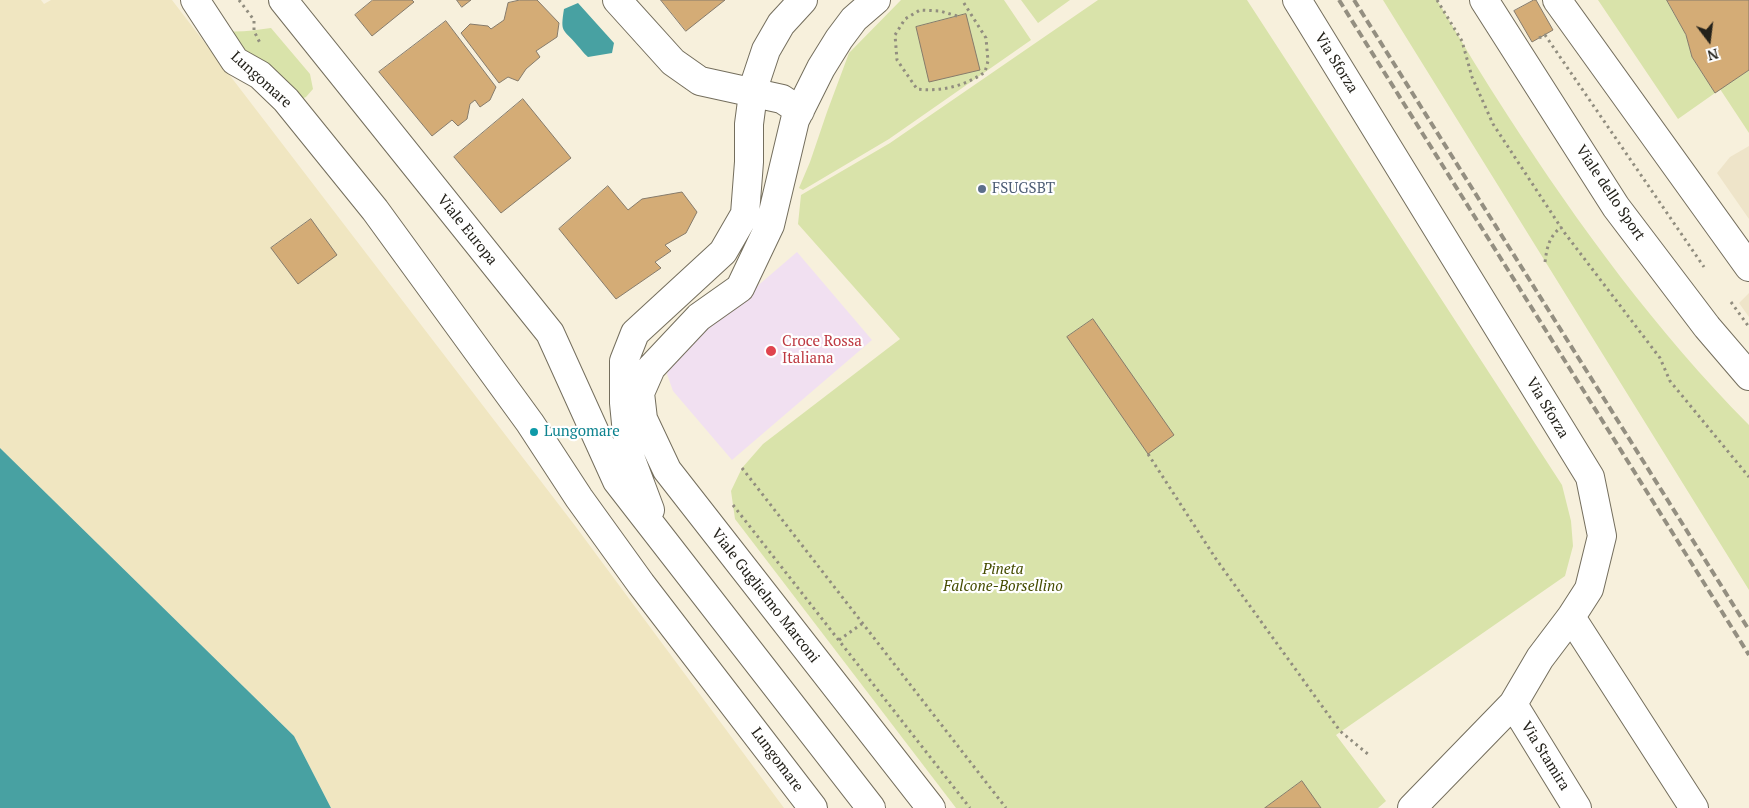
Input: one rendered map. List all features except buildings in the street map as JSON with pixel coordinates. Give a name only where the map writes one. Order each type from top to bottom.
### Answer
[{"type":"street","name":"Lungomare","points":[[195,0],[235,60],[260,75],[286,100],[375,210],[530,423],[579,498],[641,584],[814,808]]},
{"type":"street","points":[[617,0],[673,62],[700,81],[782,99],[795,123],[773,135],[749,124]]},
{"type":"street","points":[[803,0],[781,24],[766,50],[754,86],[749,124],[749,162],[745,214],[723,252],[635,333],[624,361],[624,403],[629,454],[659,534],[871,808]]},
{"type":"street","name":"Viale Guglielmo Marconi","points":[[876,0],[854,19],[839,39],[821,68],[795,123],[770,225],[740,288],[699,317],[651,368],[640,392],[643,419],[667,470],[931,808]]},
{"type":"street","name":"Via Sforza","points":[[1297,0],[1590,477],[1602,536],[1589,589],[1572,617],[1540,658],[1513,704],[1427,802]]},
{"type":"street","name":"Viale dello Sport","points":[[1484,0],[1616,207],[1707,327],[1749,376]]},
{"type":"street","points":[[1557,0],[1749,267]]},
{"type":"street","name":"Viale Europa","points":[[297,5],[550,333],[617,481],[659,534]]},
{"type":"street","points":[[1572,617],[1694,808]]},
{"type":"street","name":"Via Stamira","points":[[1513,704],[1577,808]]},
{"type":"path","points":[[239,0],[254,20],[254,31]]},
{"type":"path","points":[[957,16],[940,11],[920,10],[905,19],[895,35],[898,60],[917,88],[933,91],[974,80],[985,72],[988,61],[986,38],[962,0]]},
{"type":"path","points":[[1437,0],[1462,41],[1472,77],[1493,124],[1561,227],[1660,358],[1670,381],[1749,477]]},
{"type":"path","points":[[1532,42],[1545,35],[1704,268]]},
{"type":"path","points":[[1544,262],[1549,241],[1553,234],[1561,227]]},
{"type":"path","points":[[1731,302],[1749,327]]},
{"type":"path","points":[[1148,454],[1216,559],[1340,732],[1370,755]]},
{"type":"path","points":[[742,468],[1006,808]]},
{"type":"path","points":[[733,505],[970,808]]},
{"type":"path","points":[[839,640],[863,623]]},
{"type":"shaded area","points":[[1749,146],[1749,219],[1717,173],[1730,157]]},
{"type":"shaded area","name":"Croce Rossa Italiana","points":[[797,252],[872,340],[732,460],[673,391],[667,374],[670,361]]},
{"type":"shaded area","points":[[1749,293],[1749,317],[1739,303]]},
{"type":"green space","points":[[901,0],[1004,0],[1031,40],[889,139],[803,190],[799,188],[849,53]]},
{"type":"green space","points":[[1021,0],[1070,0],[1038,23]]},
{"type":"green space","name":"Pineta Falcone-Borsellino","points":[[1098,0],[1247,0],[1562,485],[1571,521],[1573,546],[1565,576],[1336,735],[1386,801],[1378,808],[956,808],[735,519],[731,491],[742,468],[763,444],[900,339],[798,224],[801,195],[890,143]]},
{"type":"green space","points":[[1383,0],[1437,0],[1499,102],[1591,238],[1683,353],[1749,425],[1749,590]]},
{"type":"green space","points":[[1598,0],[1667,0],[1686,35],[1692,57],[1715,93],[1678,119]]},
{"type":"green space","points":[[271,28],[310,74],[313,89],[306,97],[299,100],[216,30],[243,31]]},
{"type":"green space","points":[[1749,70],[1749,133],[1720,89]]},
{"type":"sand","points":[[0,0],[41,0],[44,4],[51,0],[172,0],[576,527],[784,808],[331,808],[294,736],[0,448]]},
{"type":"water","points":[[578,3],[614,43],[612,53],[588,57],[564,30],[562,23],[564,9]]},
{"type":"water","points":[[0,448],[294,736],[331,808],[0,808]]},
{"type":"railway","points":[[1339,0],[1749,655]]},
{"type":"railway","points":[[1354,0],[1749,630]]},
{"type":"place","name":"FSUGSBT","points":[[982,189]]},
{"type":"place","name":"Croce Rossa Italiana","points":[[771,351]]},
{"type":"place","name":"Lungomare","points":[[534,432]]}]
